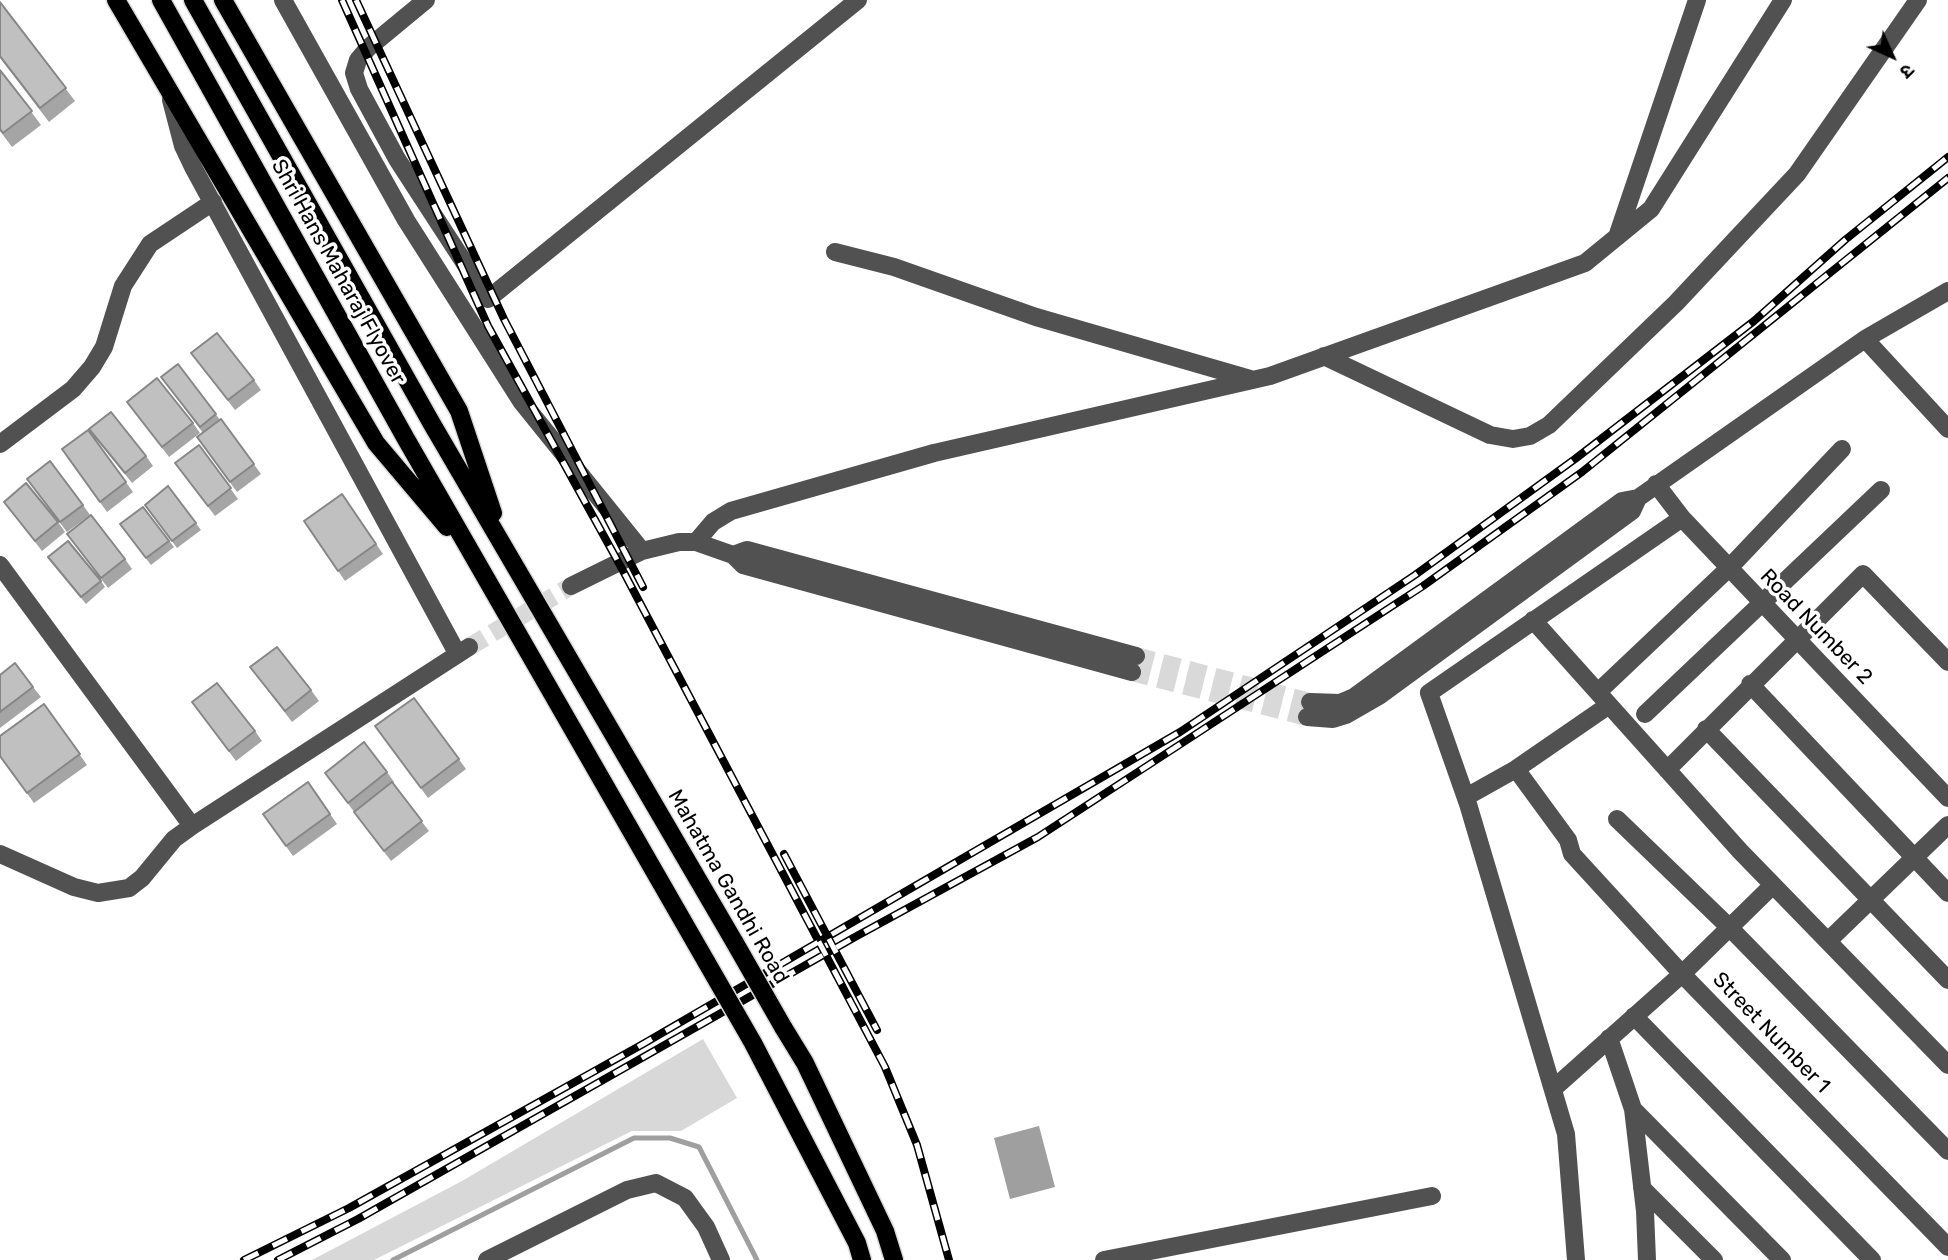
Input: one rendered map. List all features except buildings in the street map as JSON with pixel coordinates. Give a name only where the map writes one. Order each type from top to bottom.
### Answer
[{"type":"main road","points":[[116,0],[376,443],[478,564],[753,1043],[857,1243],[862,1260]]},
{"type":"main road","name":"Shri Hans Maharaj Flyover","points":[[161,0],[478,564]]},
{"type":"main road","name":"Shri Hans Maharaj Flyover","points":[[192,0],[504,546]]},
{"type":"main road","points":[[223,0],[459,411],[504,546]]},
{"type":"main road","name":"Mahatma Gandhi Road","points":[[504,546],[804,1063],[873,1207],[894,1260]]},
{"type":"street","points":[[283,0],[406,220],[521,401],[642,551]]},
{"type":"street","points":[[426,0],[368,48],[358,60],[354,73],[359,89],[397,159],[488,299],[858,0]]},
{"type":"street","points":[[1617,237],[1697,0]]},
{"type":"street","points":[[696,542],[713,522],[731,510],[934,453],[1253,380],[1586,262],[1651,209],[1783,0]]},
{"type":"street","points":[[1324,356],[1490,435],[1513,439],[1531,436],[1549,425],[1696,283],[1797,174],[1918,0]]},
{"type":"street","points":[[0,854],[74,887],[114,892],[130,888],[142,878],[174,839],[191,826],[463,650],[183,146],[169,89]]},
{"type":"street","points":[[0,444],[73,389],[92,367],[104,347],[123,286],[150,244],[213,202]]},
{"type":"street","points":[[835,252],[894,267],[1036,317],[1253,380]]},
{"type":"street","points":[[1308,710],[1354,698],[1622,501],[1638,498],[1865,339],[1948,290]]},
{"type":"street","points":[[1865,339],[1948,429]]},
{"type":"street","points":[[1466,797],[1516,769],[1604,699],[1842,449]]},
{"type":"street","name":"Road Number 2","points":[[1656,484],[1682,518],[1948,798]]},
{"type":"street","points":[[1645,714],[1881,490]]},
{"type":"street","points":[[1576,1260],[1566,1134],[1466,797],[1429,693],[1682,518]]},
{"type":"street","points":[[572,586],[642,551],[679,542],[696,542],[733,555],[747,550],[1134,664]]},
{"type":"street","points":[[0,565],[191,826]]},
{"type":"street","points":[[1667,769],[1795,638],[1863,574],[1948,662]]},
{"type":"street","points":[[1533,620],[1773,885],[1948,1065]]},
{"type":"street","points":[[1750,684],[1948,893]]},
{"type":"street","points":[[1706,729],[1948,980]]},
{"type":"street","points":[[1516,769],[1568,840],[1572,854],[1682,974],[1773,885]]},
{"type":"street","points":[[1617,818],[1948,1151]]},
{"type":"street","points":[[1828,941],[1948,825]]},
{"type":"street","name":"Street Number 1","points":[[1553,1089],[1682,974],[1948,1247]]},
{"type":"street","points":[[1634,1016],[1872,1260]]},
{"type":"street","points":[[1609,1038],[1633,1109],[1647,1260]]},
{"type":"street","points":[[1633,1109],[1782,1260]]},
{"type":"street","points":[[487,1260],[627,1190],[656,1184],[685,1198],[706,1227],[721,1260]]},
{"type":"street","points":[[1642,1188],[1714,1260]]},
{"type":"street","points":[[1104,1260],[1432,1196]]},
{"type":"shaded area","points":[[703,1039],[737,1098],[681,1131],[632,1131],[374,1260],[312,1260],[462,1181]]},
{"type":"shaded area","points":[[1039,1126],[1055,1187],[1010,1199],[994,1138]]},
{"type":"waterway","points":[[393,1260],[634,1138],[670,1138],[699,1147],[757,1260]]},
{"type":"tunnel","points":[[469,647],[571,586]]},
{"type":"tunnel","points":[[1136,656],[1310,702]]},
{"type":"tunnel","points":[[1132,672],[1307,717]]},
{"type":"railway","points":[[342,0],[488,326],[621,567],[885,1067],[917,1145],[949,1260]]},
{"type":"railway","points":[[356,0],[504,319],[643,587]]},
{"type":"railway","points":[[244,1260],[349,1208],[643,1044],[1180,732],[1415,575],[1575,459],[1754,321],[1845,240],[1948,157]]},
{"type":"railway","points":[[278,1260],[358,1219],[855,937],[1038,837],[1423,586],[1582,472],[1948,178]]},
{"type":"railway","points":[[784,854],[877,1030]]}]
